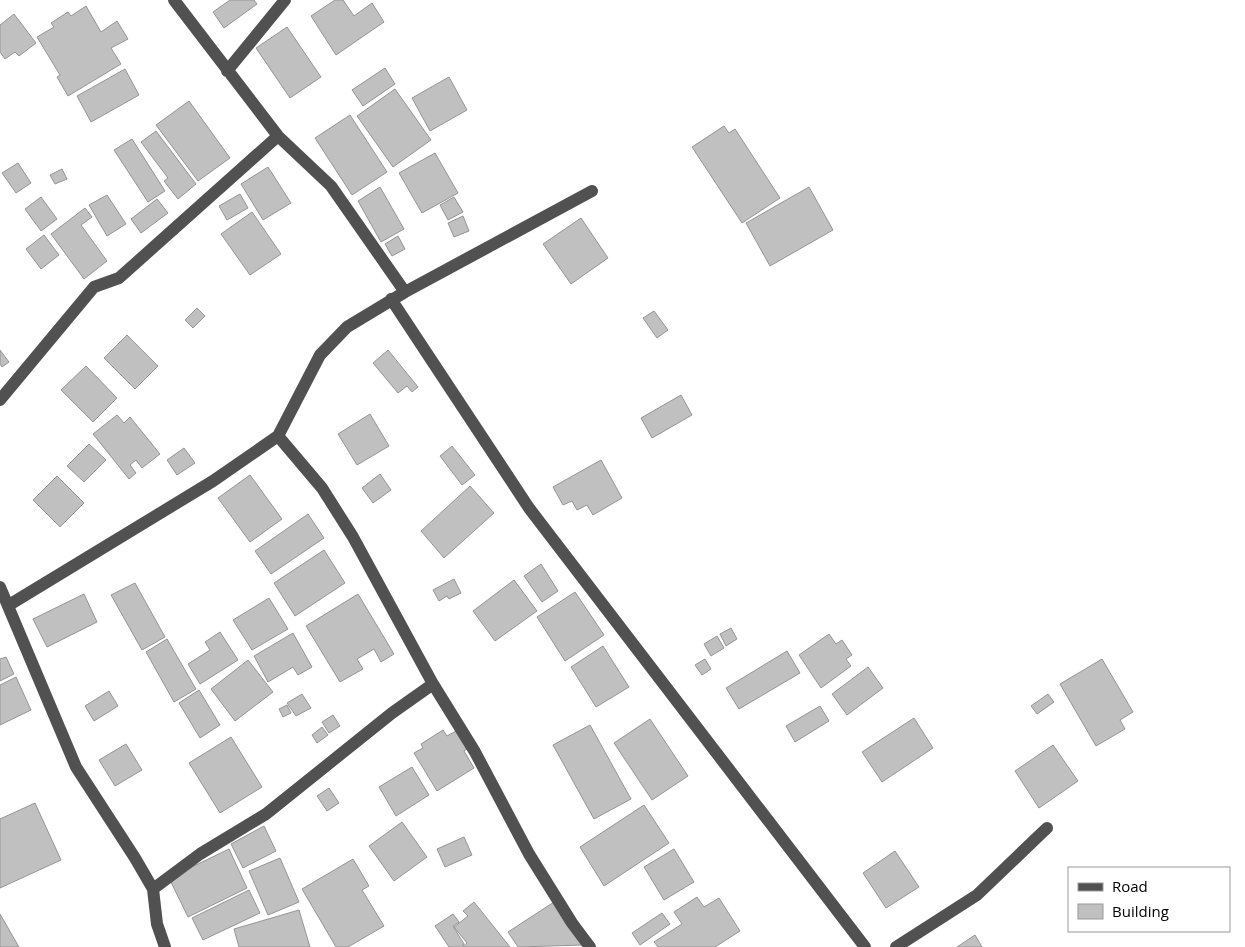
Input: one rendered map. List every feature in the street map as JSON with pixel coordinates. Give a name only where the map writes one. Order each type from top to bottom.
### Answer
[{"type":"street","points":[[174,0],[278,136],[331,186],[405,292]]},
{"type":"street","points":[[227,71],[285,0]]},
{"type":"street","points":[[0,400],[94,287],[119,278],[278,136]]},
{"type":"street","points":[[9,605],[213,481],[278,436],[320,355],[348,327],[391,299],[592,191]]},
{"type":"street","points":[[391,299],[529,508],[865,947]]},
{"type":"street","points":[[278,436],[322,488],[353,537],[433,684],[475,752],[529,854],[572,923],[590,947]]},
{"type":"street","points":[[0,587],[76,767],[135,858],[153,890],[157,924],[164,946]]},
{"type":"street","points":[[153,890],[200,854],[266,814],[392,713],[433,684]]},
{"type":"street","points":[[896,947],[977,895],[1047,828]]},
{"type":"building","points":[[230,0],[254,0],[257,4],[224,28],[213,12]]},
{"type":"building","points":[[335,0],[343,0],[354,16],[372,3],[384,22],[336,55],[311,16]]},
{"type":"building","points":[[86,6],[101,32],[117,21],[128,39],[111,48],[121,64],[68,96],[57,77],[60,75],[37,37],[54,27],[51,23],[68,12],[71,16]]},
{"type":"building","points":[[14,14],[36,43],[19,56],[15,52],[5,59],[0,52],[0,25]]},
{"type":"building","points":[[287,27],[321,77],[290,98],[256,48]]},
{"type":"building","points":[[385,68],[395,84],[363,106],[352,90]]},
{"type":"building","points":[[125,69],[139,95],[91,122],[77,96]]},
{"type":"building","points":[[449,77],[467,110],[430,131],[412,98]]},
{"type":"building","points":[[395,89],[431,140],[393,167],[357,116]]},
{"type":"building","points":[[189,101],[230,158],[198,181],[156,125]]},
{"type":"building","points":[[350,115],[387,172],[352,195],[315,138]]},
{"type":"building","points":[[724,126],[729,133],[735,129],[780,198],[742,223],[692,147]]},
{"type":"building","points":[[156,131],[196,184],[178,199],[164,181],[168,178],[141,142]]},
{"type":"building","points":[[132,139],[165,191],[148,202],[114,150]]},
{"type":"building","points":[[435,153],[458,193],[422,213],[399,173]]},
{"type":"building","points":[[18,163],[31,183],[16,193],[2,173]]},
{"type":"building","points":[[268,167],[291,203],[263,220],[241,184]]},
{"type":"building","points":[[62,169],[67,179],[55,184],[50,175]]},
{"type":"building","points":[[380,187],[404,229],[381,242],[358,201]]},
{"type":"building","points":[[809,187],[833,230],[770,266],[746,223]]},
{"type":"building","points":[[240,194],[248,208],[227,220],[219,206]]},
{"type":"building","points":[[107,195],[126,224],[107,236],[89,205]]},
{"type":"building","points":[[41,197],[57,219],[41,231],[25,209]]},
{"type":"building","points":[[454,197],[463,212],[448,220],[440,205]]},
{"type":"building","points":[[157,199],[168,213],[141,233],[131,219]]},
{"type":"building","points":[[85,208],[92,217],[81,225],[107,261],[84,279],[51,234]]},
{"type":"building","points":[[252,212],[281,254],[250,275],[221,234]]},
{"type":"building","points":[[463,216],[469,231],[454,237],[448,223]]},
{"type":"building","points":[[581,218],[608,258],[571,284],[543,244]]},
{"type":"building","points":[[44,235],[59,255],[41,269],[26,249]]},
{"type":"building","points":[[398,236],[405,249],[392,256],[385,244]]},
{"type":"building","points":[[197,308],[205,316],[193,328],[185,320]]},
{"type":"building","points":[[654,311],[668,330],[657,338],[643,318]]},
{"type":"building","points":[[127,335],[158,366],[135,389],[104,358]]},
{"type":"building","points":[[0,350],[9,362],[2,367],[0,364]]},
{"type":"building","points":[[388,350],[418,387],[412,392],[407,386],[398,393],[373,363]]},
{"type":"building","points":[[86,366],[117,398],[93,422],[61,390]]},
{"type":"building","points":[[681,395],[692,415],[652,438],[641,418]]},
{"type":"building","points":[[370,414],[389,446],[357,465],[338,434]]},
{"type":"building","points":[[117,415],[124,423],[130,417],[160,454],[142,468],[136,460],[130,465],[136,473],[129,479],[93,434]]},
{"type":"building","points":[[89,444],[106,460],[84,482],[67,466]]},
{"type":"building","points":[[452,446],[475,475],[462,485],[440,456]]},
{"type":"building","points":[[184,448],[195,463],[177,475],[167,460]]},
{"type":"building","points":[[601,460],[622,498],[593,515],[587,505],[577,510],[572,501],[563,505],[553,487]]},
{"type":"building","points":[[380,474],[391,490],[373,503],[362,488]]},
{"type":"building","points":[[250,475],[282,519],[250,542],[218,498]]},
{"type":"building","points":[[57,476],[84,503],[60,527],[33,500]]},
{"type":"building","points":[[470,486],[494,513],[444,558],[421,531]]},
{"type":"building","points":[[308,514],[324,538],[271,574],[255,551]]},
{"type":"building","points":[[324,550],[345,583],[295,616],[274,583]]},
{"type":"building","points":[[541,564],[558,591],[542,602],[524,576]]},
{"type":"building","points":[[454,579],[461,593],[449,599],[447,596],[439,601],[433,590]]},
{"type":"building","points":[[514,580],[537,611],[495,641],[473,611]]},
{"type":"building","points":[[135,583],[165,637],[142,650],[111,595]]},
{"type":"building","points":[[575,592],[604,635],[565,661],[537,617]]},
{"type":"building","points":[[84,594],[97,622],[47,647],[33,619]]},
{"type":"building","points":[[358,594],[394,654],[381,662],[374,649],[357,659],[363,669],[340,682],[306,626]]},
{"type":"building","points":[[269,598],[288,629],[252,650],[233,620]]},
{"type":"building","points":[[731,628],[737,639],[726,646],[720,634]]},
{"type":"building","points":[[220,632],[238,660],[200,684],[188,664],[210,650],[205,642]]},
{"type":"building","points":[[293,633],[312,667],[298,675],[293,667],[268,682],[254,656]]},
{"type":"building","points":[[829,634],[836,644],[842,640],[852,655],[846,659],[851,666],[821,688],[799,655]]},
{"type":"building","points":[[717,636],[724,648],[711,656],[704,644]]},
{"type":"building","points":[[167,639],[196,689],[174,702],[146,652]]},
{"type":"building","points":[[603,646],[629,687],[596,707],[571,667]]},
{"type":"building","points":[[787,651],[800,673],[739,709],[726,688]]},
{"type":"building","points":[[6,657],[14,674],[0,681],[0,659]]},
{"type":"building","points":[[705,659],[711,669],[702,675],[695,665]]},
{"type":"building","points":[[1102,659],[1133,712],[1120,720],[1125,729],[1096,746],[1060,684]]},
{"type":"building","points":[[248,660],[273,692],[235,721],[211,689]]},
{"type":"building","points":[[868,667],[883,688],[847,715],[832,694]]},
{"type":"building","points":[[16,677],[31,710],[0,725],[0,685]]},
{"type":"building","points":[[199,690],[220,725],[200,738],[179,703]]},
{"type":"building","points":[[109,691],[118,706],[94,721],[85,706]]},
{"type":"building","points":[[302,694],[311,708],[296,716],[287,703]]},
{"type":"building","points":[[1048,694],[1054,702],[1037,714],[1031,706]]},
{"type":"building","points":[[287,705],[291,713],[283,717],[279,709]]},
{"type":"building","points":[[820,706],[829,721],[795,742],[786,726]]},
{"type":"building","points":[[333,715],[340,726],[329,733],[322,722]]},
{"type":"building","points":[[914,718],[933,748],[882,782],[862,752]]},
{"type":"building","points":[[650,719],[688,776],[652,800],[614,743]]},
{"type":"building","points":[[590,725],[631,799],[594,819],[553,745]]},
{"type":"building","points":[[322,727],[328,735],[317,743],[312,735]]},
{"type":"building","points":[[443,730],[447,736],[456,731],[467,749],[464,751],[474,768],[437,791],[414,753],[423,748],[421,744]]},
{"type":"building","points":[[231,737],[262,787],[220,813],[189,763]]},
{"type":"building","points":[[126,744],[142,770],[115,786],[99,760]]},
{"type":"building","points":[[1053,745],[1078,781],[1039,808],[1015,771]]},
{"type":"building","points":[[412,767],[429,795],[396,816],[379,787]]},
{"type":"building","points":[[329,788],[339,803],[327,811],[317,796]]},
{"type":"building","points":[[35,803],[61,860],[0,888],[0,819]]},
{"type":"building","points":[[644,805],[669,843],[604,886],[580,847]]},
{"type":"building","points":[[402,822],[427,857],[394,881],[369,846]]},
{"type":"building","points":[[264,826],[276,851],[243,868],[231,844]]},
{"type":"building","points":[[464,837],[472,855],[445,867],[437,849]]},
{"type":"building","points":[[229,849],[247,888],[188,917],[169,878]]},
{"type":"building","points":[[674,849],[694,882],[664,900],[644,867]]},
{"type":"building","points":[[895,851],[919,887],[886,908],[863,873]]},
{"type":"building","points":[[280,858],[299,902],[268,915],[249,871]]},
{"type":"building","points":[[353,859],[369,886],[362,890],[384,926],[348,947],[336,947],[302,889]]},
{"type":"building","points":[[249,890],[260,913],[203,940],[192,918]]},
{"type":"building","points":[[697,897],[704,907],[719,898],[740,931],[715,947],[658,947],[654,942],[682,924],[674,912]]},
{"type":"building","points":[[474,902],[510,947],[462,947],[467,943],[454,927],[468,916],[463,911]]},
{"type":"building","points":[[554,902],[583,945],[518,947],[508,932]]},
{"type":"building","points":[[299,910],[310,947],[239,947],[234,929]]},
{"type":"building","points":[[662,913],[670,924],[640,945],[632,933]]},
{"type":"building","points":[[0,914],[19,947],[0,947]]},
{"type":"building","points":[[453,914],[459,922],[453,926],[464,944],[460,947],[449,947],[435,926]]},
{"type":"building","points":[[975,935],[982,947],[957,947]]}]
